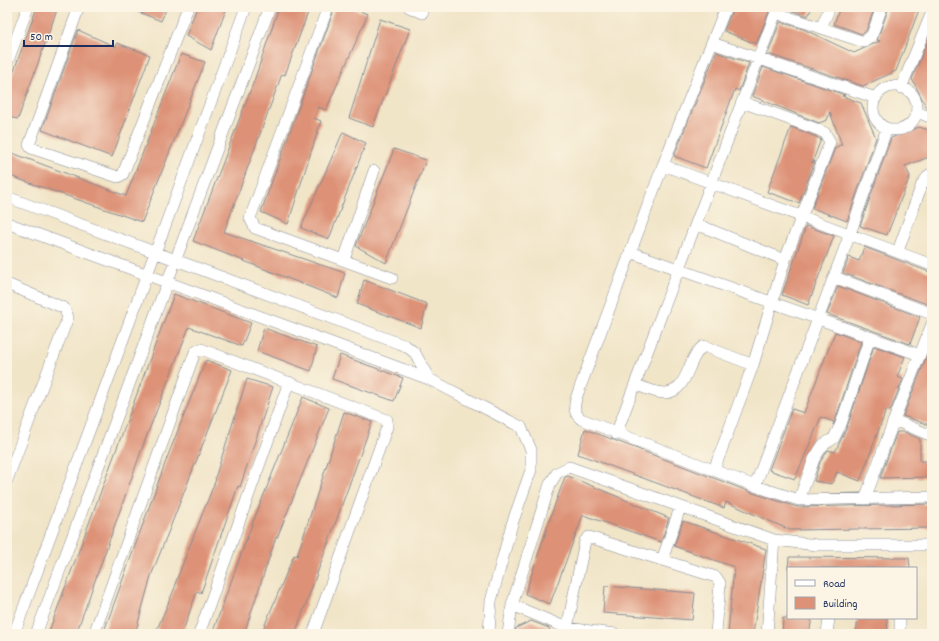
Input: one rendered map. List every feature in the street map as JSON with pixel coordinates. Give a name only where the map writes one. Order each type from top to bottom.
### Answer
[{"type":"street","points":[[7,63],[28,7]]},
{"type":"street","points":[[79,7],[29,145],[31,148],[118,177],[122,174],[188,7]]},
{"type":"street","points":[[14,634],[154,252],[246,7]]},
{"type":"street","points":[[36,634],[270,7]]},
{"type":"street","points":[[328,7],[250,218],[255,228],[392,278]]},
{"type":"street","points":[[409,7],[422,13]]},
{"type":"street","points":[[726,7],[663,165],[574,404],[577,416],[581,420],[616,434],[754,486],[799,500],[932,497]]},
{"type":"street","points":[[821,28],[830,7]]},
{"type":"street","points":[[616,434],[777,10],[821,28],[864,42],[872,34],[882,7]]},
{"type":"street","points":[[901,88],[932,12]]},
{"type":"street","points":[[712,43],[876,98]]},
{"type":"street","points":[[887,88],[901,88],[913,96],[917,105],[917,112],[914,119],[908,126],[899,130],[887,128],[881,125],[875,117],[874,107],[876,98],[887,88]]},
{"type":"street","points":[[714,470],[752,365],[785,260],[829,148],[829,138],[819,130],[742,102]]},
{"type":"street","points":[[917,112],[932,118]]},
{"type":"street","points":[[754,486],[850,234],[887,128]]},
{"type":"street","points":[[663,165],[802,215],[932,265]]},
{"type":"street","points":[[344,260],[374,172]]},
{"type":"street","points":[[898,251],[922,184],[929,175],[932,175]]},
{"type":"street","points":[[7,197],[406,346],[415,353],[429,379]]},
{"type":"street","points":[[7,223],[429,379],[521,427],[531,450],[531,470],[512,524],[491,601],[489,634]]},
{"type":"street","points":[[696,224],[785,260]]},
{"type":"street","points":[[630,252],[920,355]]},
{"type":"street","points":[[834,277],[932,314]]},
{"type":"street","points":[[7,284],[64,308],[68,317],[7,480]]},
{"type":"street","points":[[865,499],[932,324]]},
{"type":"street","points":[[799,500],[814,458],[823,445],[834,438],[841,424],[870,337]]},
{"type":"street","points":[[635,385],[664,393],[671,391],[682,382],[695,356],[704,346],[752,365]]},
{"type":"street","points":[[94,634],[195,352],[201,349],[387,420],[388,427],[313,634]]},
{"type":"street","points":[[199,634],[289,382]]},
{"type":"street","points":[[894,420],[932,436]]},
{"type":"street","points":[[508,634],[512,605],[550,484],[557,473],[569,467],[680,508],[774,540],[817,545],[932,545]]},
{"type":"street","points":[[662,560],[680,508]]},
{"type":"street","points":[[568,631],[585,541],[590,536],[716,577],[720,582],[716,634]]},
{"type":"street","points":[[767,634],[774,540]]},
{"type":"street","points":[[512,605],[568,631],[615,634]]},
{"type":"street","points":[[827,634],[829,619]]},
{"type":"street","points":[[900,619],[900,634]]},
{"type":"building","points":[[37,7],[58,7],[18,119],[7,117],[7,90]]},
{"type":"building","points":[[126,7],[167,7],[161,21]]},
{"type":"building","points":[[197,7],[227,7],[211,50],[186,36]]},
{"type":"building","points":[[279,7],[310,7],[285,75],[282,74],[224,232],[345,273],[338,298],[193,241],[254,81]]},
{"type":"building","points":[[335,7],[348,7],[368,14],[326,110],[319,107],[314,118],[321,121],[288,224],[261,212]]},
{"type":"building","points":[[733,7],[771,7],[756,44],[724,31]]},
{"type":"building","points":[[785,7],[812,7],[808,16]]},
{"type":"building","points":[[840,7],[875,7],[866,31],[862,34],[834,24]]},
{"type":"building","points":[[889,7],[920,7],[896,71],[863,86],[768,54],[780,22],[803,29],[854,53],[880,41],[877,40]]},
{"type":"building","points":[[380,19],[410,29],[373,127],[349,118]]},
{"type":"building","points":[[78,30],[116,47],[117,43],[150,55],[112,157],[42,130]]},
{"type":"building","points":[[932,31],[932,110],[927,108],[912,79]]},
{"type":"building","points":[[716,52],[749,63],[739,91],[735,89],[706,168],[674,156]]},
{"type":"building","points":[[181,54],[205,62],[142,222],[7,175],[7,151],[126,196]]},
{"type":"building","points":[[763,67],[845,95],[842,96],[861,103],[876,138],[847,221],[812,208],[835,148],[842,145],[830,112],[827,120],[819,123],[752,96]]},
{"type":"building","points":[[791,127],[821,139],[812,163],[815,161],[799,203],[767,192]]},
{"type":"building","points":[[919,127],[932,131],[932,156],[905,166],[910,176],[887,235],[860,226],[891,138]]},
{"type":"building","points":[[343,132],[366,143],[329,239],[301,228]]},
{"type":"building","points":[[394,149],[426,160],[386,263],[356,246]]},
{"type":"building","points":[[806,226],[834,236],[808,305],[782,295]]},
{"type":"building","points":[[864,247],[932,273],[932,306],[843,273],[849,257],[859,261]]},
{"type":"building","points":[[364,280],[427,304],[421,328],[357,304]]},
{"type":"building","points":[[838,286],[920,317],[910,344],[827,314]]},
{"type":"building","points":[[174,294],[251,323],[242,346],[189,327],[144,443],[76,634],[48,634]]},
{"type":"building","points":[[264,328],[317,347],[311,371],[257,351]]},
{"type":"building","points":[[835,332],[861,342],[835,421],[833,425],[834,422],[821,417],[795,479],[769,470],[792,409],[804,413]]},
{"type":"building","points":[[932,343],[932,426],[903,416]]},
{"type":"building","points":[[874,346],[905,357],[897,377],[903,379],[890,411],[886,410],[860,481],[837,472],[832,484],[814,481],[820,462],[828,450],[835,452],[847,427]]},
{"type":"building","points":[[340,355],[403,378],[394,401],[332,379]]},
{"type":"building","points":[[206,360],[232,370],[151,576],[135,634],[103,634],[167,458]]},
{"type":"building","points":[[247,379],[273,387],[240,487],[238,486],[201,593],[197,591],[182,634],[155,634],[176,585],[175,584],[216,479],[215,478]]},
{"type":"building","points":[[303,397],[329,408],[277,538],[276,537],[244,634],[212,634],[251,527]]},
{"type":"building","points":[[344,412],[372,422],[295,634],[261,634],[294,555],[297,556]]},
{"type":"building","points":[[585,429],[753,493],[797,507],[932,504],[932,528],[790,530],[726,502],[724,508],[578,454]]},
{"type":"building","points":[[897,432],[904,432],[920,439],[920,461],[932,461],[932,477],[880,478]]},
{"type":"building","points":[[568,476],[669,518],[661,542],[583,515],[550,604],[525,594],[555,504],[565,477]]},
{"type":"building","points":[[683,521],[766,549],[753,634],[728,634],[734,567],[674,546]]},
{"type":"building","points":[[789,557],[909,558],[910,567],[788,567]]},
{"type":"building","points":[[605,586],[695,593],[692,620],[603,613]]},
{"type":"building","points":[[783,618],[812,619],[809,634],[782,634]]},
{"type":"building","points":[[858,619],[887,619],[888,634],[856,634]]},
{"type":"building","points":[[531,621],[549,628],[551,634],[515,634],[516,628]]}]
